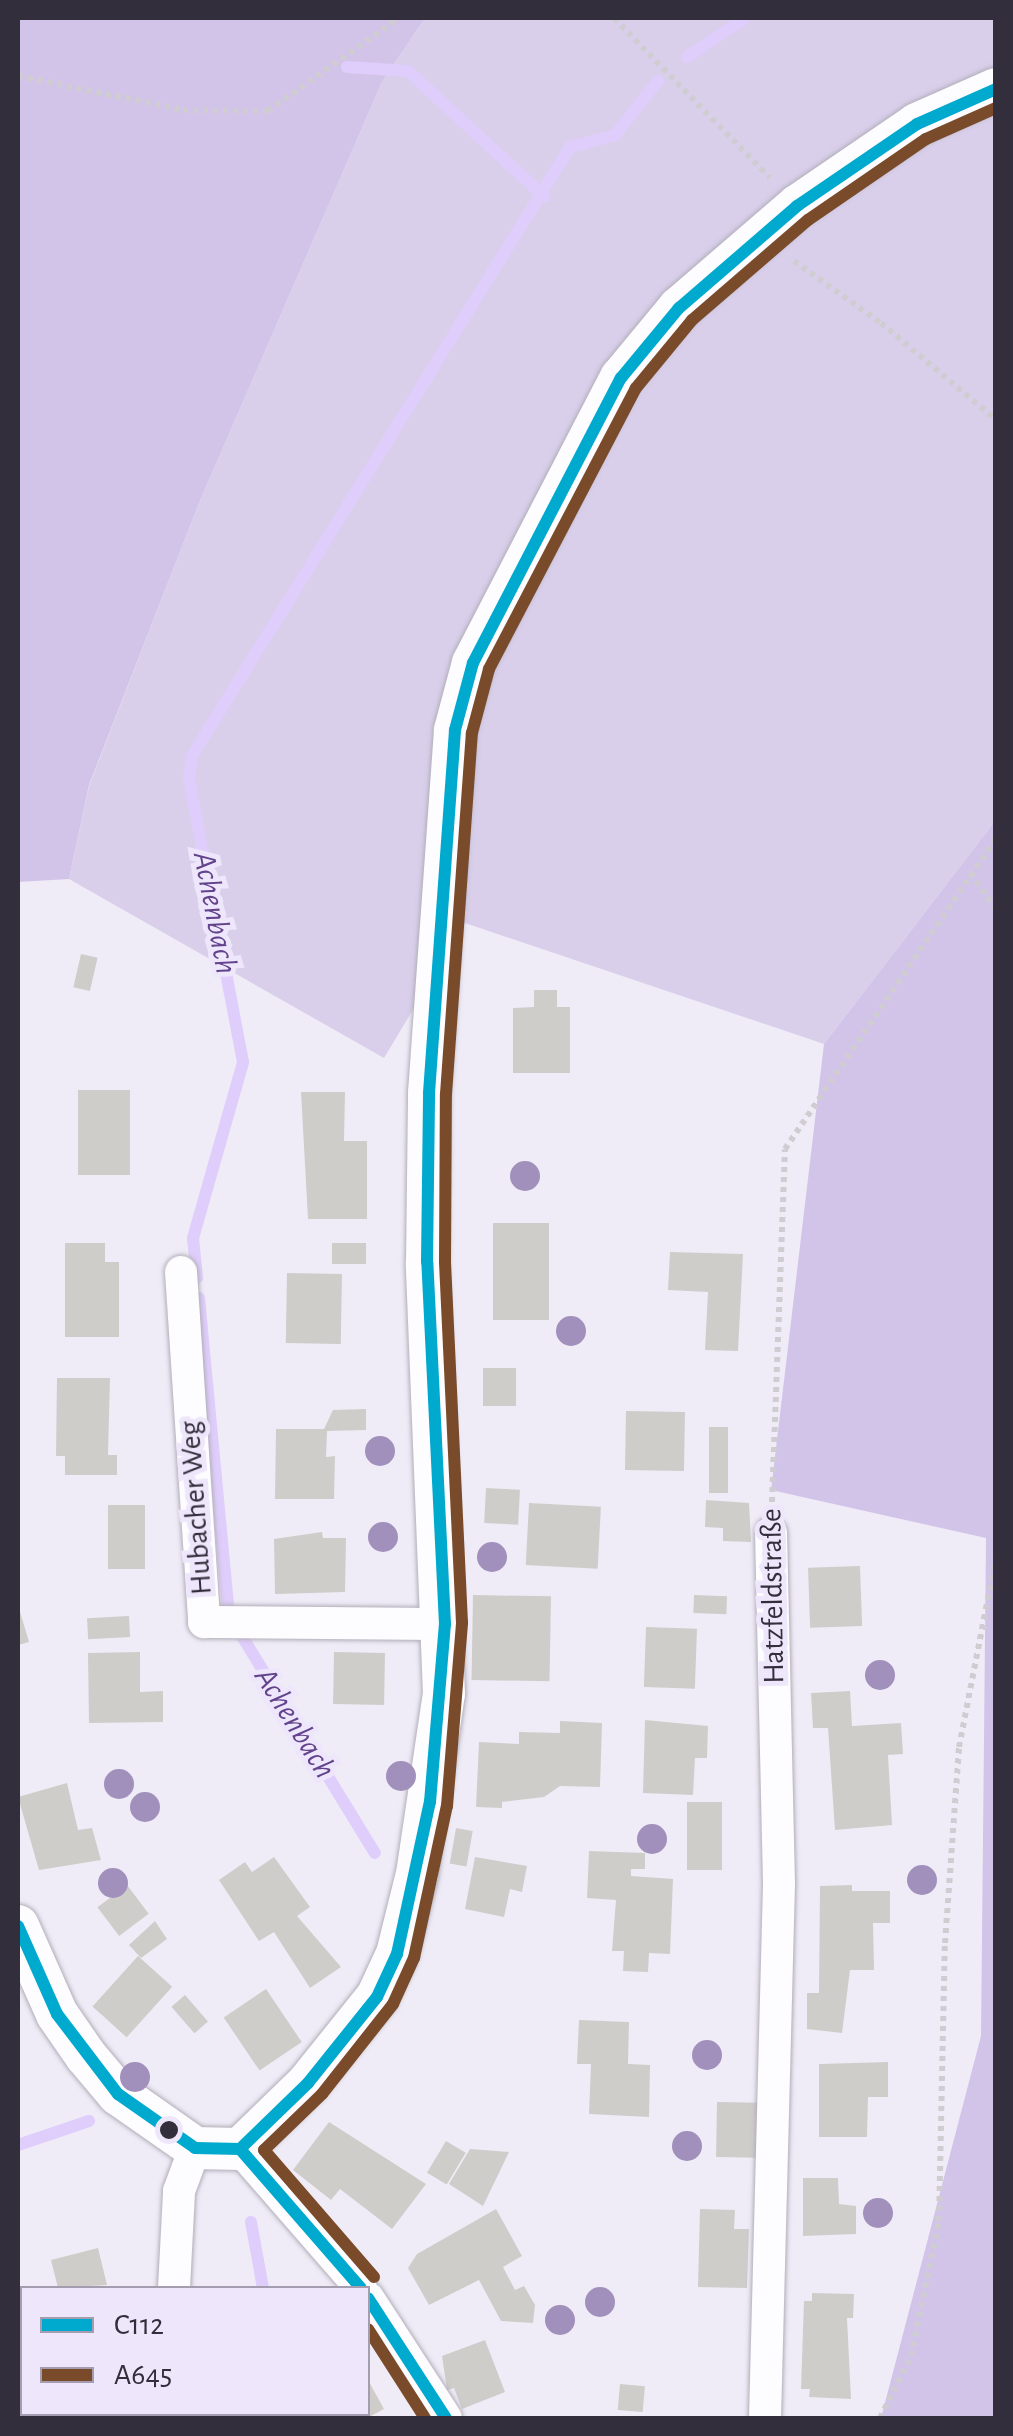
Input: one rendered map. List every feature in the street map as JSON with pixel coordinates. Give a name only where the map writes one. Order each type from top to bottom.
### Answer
[{"type":"street","points":[[18,1926],[57,2014],[86,2056],[118,2094],[195,2148],[240,2149],[350,2036],[397,1954],[418,1874],[444,1694],[445,1624],[427,1262],[430,1093],[455,730],[494,613],[621,378],[679,308],[797,206],[917,124],[996,90]]},
{"type":"street","name":"Hubacher Weg","points":[[181,1272],[204,1622],[445,1624]]},
{"type":"street","name":"Hatzfeldstraße","points":[[765,2418],[778,1884],[771,1533]]},
{"type":"street","points":[[174,2286],[179,2191],[195,2148]]},
{"type":"street","points":[[240,2149],[360,2286]]},
{"type":"street","points":[[370,2301],[446,2418]]},
{"type":"path","points":[[18,76],[183,110],[268,110],[399,18]]},
{"type":"path","points":[[614,18],[797,206]]},
{"type":"path","points":[[761,237],[881,323],[996,420]]},
{"type":"path","name":"Hatzfeldstraße","points":[[771,1533],[785,1149],[996,839]]},
{"type":"path","points":[[970,872],[996,910]]},
{"type":"path","points":[[880,2418],[911,2356],[940,2221],[945,1943],[959,1747],[996,1557]]},
{"type":"shaded area","points":[[18,18],[425,18],[382,82],[199,503],[89,785],[69,879],[18,882]]},
{"type":"shaded area","points":[[425,18],[995,18],[995,821],[824,1044],[465,923],[384,1058],[69,879],[89,786],[199,503],[382,82]]},
{"type":"shaded area","points":[[995,821],[995,2418],[881,2418],[981,2036],[986,1538],[771,1490],[824,1044]]},
{"type":"building","points":[[81,954],[98,958],[90,991],[73,987]]},
{"type":"building","points":[[534,990],[557,990],[557,1007],[570,1007],[570,1073],[513,1073],[513,1008],[534,1007]]},
{"type":"building","points":[[78,1090],[130,1090],[130,1175],[78,1175]]},
{"type":"building","points":[[301,1092],[345,1092],[344,1141],[367,1141],[367,1219],[308,1219]]},
{"type":"building","points":[[493,1223],[549,1223],[549,1320],[493,1320]]},
{"type":"building","points":[[65,1243],[105,1243],[105,1262],[119,1262],[119,1337],[65,1337]]},
{"type":"building","points":[[332,1243],[366,1243],[366,1264],[332,1264]]},
{"type":"building","points":[[670,1252],[743,1254],[738,1351],[705,1350],[708,1292],[668,1290]]},
{"type":"building","points":[[287,1273],[342,1274],[341,1344],[286,1343]]},
{"type":"building","points":[[483,1368],[516,1368],[516,1406],[483,1406]]},
{"type":"building","points":[[57,1378],[110,1378],[108,1455],[117,1455],[117,1475],[65,1475],[65,1456],[56,1456]]},
{"type":"building","points":[[366,1409],[366,1430],[327,1431],[326,1457],[335,1456],[334,1499],[275,1499],[276,1429],[324,1429],[333,1410]]},
{"type":"building","points":[[626,1411],[685,1412],[684,1471],[625,1470]]},
{"type":"building","points":[[709,1427],[728,1427],[728,1493],[709,1493]]},
{"type":"building","points":[[486,1488],[520,1490],[518,1525],[484,1523]]},
{"type":"building","points":[[706,1500],[749,1503],[751,1542],[723,1541],[723,1528],[705,1527]]},
{"type":"building","points":[[529,1503],[601,1507],[598,1569],[526,1565]]},
{"type":"building","points":[[108,1505],[145,1505],[145,1569],[108,1569]]},
{"type":"building","points":[[322,1532],[323,1538],[346,1538],[345,1592],[275,1594],[274,1539]]},
{"type":"building","points":[[860,1566],[862,1626],[810,1628],[808,1568]]},
{"type":"building","points":[[473,1595],[551,1596],[550,1681],[472,1680]]},
{"type":"building","points":[[694,1595],[727,1596],[726,1614],[693,1613]]},
{"type":"building","points":[[18,1605],[29,1642],[18,1645]]},
{"type":"building","points":[[129,1616],[130,1637],[88,1639],[87,1618]]},
{"type":"building","points":[[646,1627],[697,1629],[695,1689],[644,1687]]},
{"type":"building","points":[[140,1652],[140,1692],[163,1691],[163,1722],[89,1723],[88,1653]]},
{"type":"building","points":[[334,1652],[385,1653],[384,1705],[333,1704]]},
{"type":"building","points":[[850,1691],[852,1726],[901,1723],[903,1754],[888,1755],[892,1825],[835,1830],[828,1728],[813,1728],[811,1693]]},
{"type":"building","points":[[645,1720],[708,1726],[707,1758],[695,1758],[693,1795],[643,1793]]},
{"type":"building","points":[[560,1721],[602,1723],[600,1787],[560,1786],[544,1797],[502,1802],[502,1808],[476,1807],[479,1742],[519,1744],[519,1732],[560,1733]]},
{"type":"building","points":[[67,1783],[78,1830],[92,1828],[101,1860],[39,1870],[18,1797]]},
{"type":"building","points":[[687,1802],[722,1802],[722,1870],[687,1870]]},
{"type":"building","points":[[456,1828],[473,1831],[466,1866],[450,1863]]},
{"type":"building","points":[[589,1851],[645,1853],[645,1869],[631,1869],[631,1876],[673,1879],[670,1954],[649,1953],[648,1972],[623,1971],[624,1951],[612,1951],[616,1900],[587,1898]]},
{"type":"building","points":[[274,1857],[310,1907],[297,1916],[341,1967],[310,1988],[274,1932],[259,1941],[219,1880],[245,1862],[252,1872]]},
{"type":"building","points":[[475,1857],[527,1866],[522,1892],[510,1889],[504,1917],[465,1909]]},
{"type":"building","points":[[127,1885],[149,1914],[119,1936],[97,1907]]},
{"type":"building","points":[[852,1885],[852,1891],[890,1891],[890,1923],[873,1923],[874,1970],[850,1970],[842,2033],[807,2029],[807,1993],[819,1993],[820,1886]]},
{"type":"building","points":[[155,1921],[167,1939],[141,1958],[129,1945]]},
{"type":"building","points":[[138,1956],[172,1987],[127,2037],[92,2007]]},
{"type":"building","points":[[266,1989],[302,2042],[260,2071],[224,2018]]},
{"type":"building","points":[[185,1995],[208,2021],[194,2033],[171,2007]]},
{"type":"building","points":[[579,2020],[629,2022],[628,2064],[650,2065],[649,2117],[589,2114],[591,2064],[577,2064]]},
{"type":"building","points":[[888,2062],[888,2097],[868,2097],[867,2137],[819,2137],[819,2064]]},
{"type":"building","points":[[717,2102],[758,2103],[757,2158],[716,2157]]},
{"type":"building","points":[[329,2122],[426,2184],[392,2229],[340,2189],[331,2200],[293,2170]]},
{"type":"building","points":[[446,2141],[466,2153],[447,2185],[427,2173]]},
{"type":"building","points":[[470,2149],[509,2152],[483,2206],[449,2184]]},
{"type":"building","points":[[803,2178],[838,2178],[839,2204],[856,2206],[856,2234],[803,2236]]},
{"type":"building","points":[[496,2209],[522,2256],[503,2267],[515,2290],[524,2286],[535,2305],[533,2323],[501,2321],[479,2280],[429,2305],[408,2268],[417,2254]]},
{"type":"building","points":[[700,2209],[735,2210],[734,2229],[749,2229],[747,2288],[698,2287]]},
{"type":"building","points":[[98,2248],[107,2285],[58,2286],[51,2260]]},
{"type":"building","points":[[812,2293],[854,2294],[853,2318],[847,2318],[851,2399],[809,2397],[810,2389],[801,2389],[804,2301],[812,2301]]},
{"type":"building","points":[[485,2340],[505,2392],[462,2409],[454,2388],[447,2390],[442,2356]]},
{"type":"building","points":[[370,2384],[384,2409],[367,2418],[309,2418],[370,2416]]},
{"type":"building","points":[[620,2384],[645,2386],[643,2412],[618,2410]]},
{"type":"waterway","name":"Achenbach","points":[[687,57],[745,18]]},
{"type":"waterway","points":[[347,67],[408,71],[545,197]]},
{"type":"waterway","name":"Achenbach","points":[[197,1278],[193,1238],[243,1062],[189,779],[192,756],[570,147],[615,135],[658,81]]},
{"type":"waterway","name":"Achenbach","points":[[199,1298],[229,1615],[375,1853]]},
{"type":"waterway","points":[[18,2145],[89,2121]]},
{"type":"waterway","name":"Achenbach","points":[[251,2222],[263,2286]]},
{"type":"transit line","name":"C112","points":[[240,2149],[308,2083],[377,1997],[397,1954],[430,1802],[445,1624],[427,1262],[429,1093],[455,730],[473,663],[621,378],[679,308],[797,206],[917,124],[996,89]]},
{"type":"transit line","name":"A645","points":[[374,2277],[264,2150],[322,2094],[393,2004],[414,1958],[447,1806],[462,1623],[445,1262],[446,1094],[472,733],[489,669],[636,388],[692,320],[808,220],[926,139],[996,108]]},
{"type":"transit line","name":"C112","points":[[18,1926],[57,2014],[118,2094],[195,2148],[240,2149]]},
{"type":"transit line","name":"C112","points":[[240,2149],[359,2286]]},
{"type":"transit line","name":"C112","points":[[370,2301],[446,2418]]},
{"type":"transit line","name":"A645","points":[[370,2332],[425,2418]]}]
